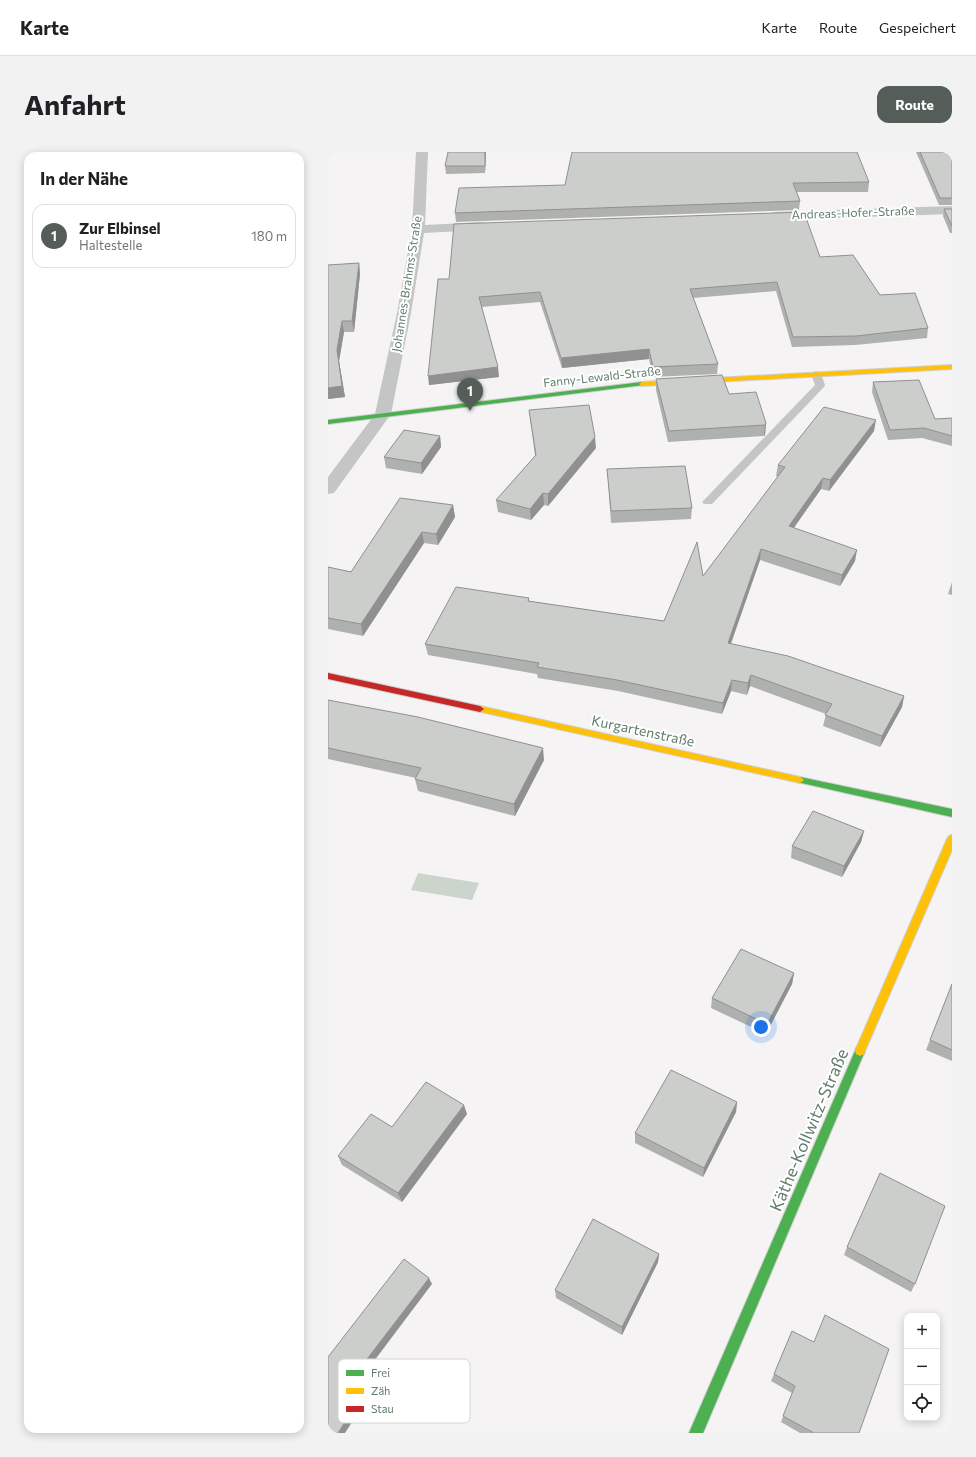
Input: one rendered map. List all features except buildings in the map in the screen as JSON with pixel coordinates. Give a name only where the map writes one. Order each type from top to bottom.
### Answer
[{"type":"street","name":"Johannes-Brahms-Straße","points":[[383,414],[404,313],[418,229],[422,152]]},
{"type":"street","name":"Andreas-Hofer-Straße","points":[[761,216],[952,210]]},
{"type":"street","points":[[418,229],[498,226]]},
{"type":"street","name":"Fanny-Lewald-Straße","points":[[328,422],[383,414],[628,385],[952,367]]},
{"type":"street","points":[[328,489],[383,414]]},
{"type":"street","name":"Kurgartenstraße","points":[[328,676],[952,813]]},
{"type":"street","name":"Käthe-Kollwitz-Straße","points":[[696,1433],[952,839]]},
{"type":"lane","points":[[708,502],[820,385],[816,374]]},
{"type":"shaded area","points":[[418,873],[479,883],[472,900],[411,890]]},
{"type":"traffic: fast","points":[[328,422],[642,384]]},
{"type":"traffic: fast","points":[[800,780],[952,813]]},
{"type":"traffic: fast","points":[[696,1433],[860,1051]]},
{"type":"traffic: slow","points":[[642,384],[952,367]]},
{"type":"traffic: slow","points":[[480,709],[800,780]]},
{"type":"traffic: slow","points":[[860,1051],[952,839]]},
{"type":"traffic: jam","points":[[328,676],[480,709]]},
{"type":"place","name":"Zur Elbinsel","points":[[470,411]]}]
